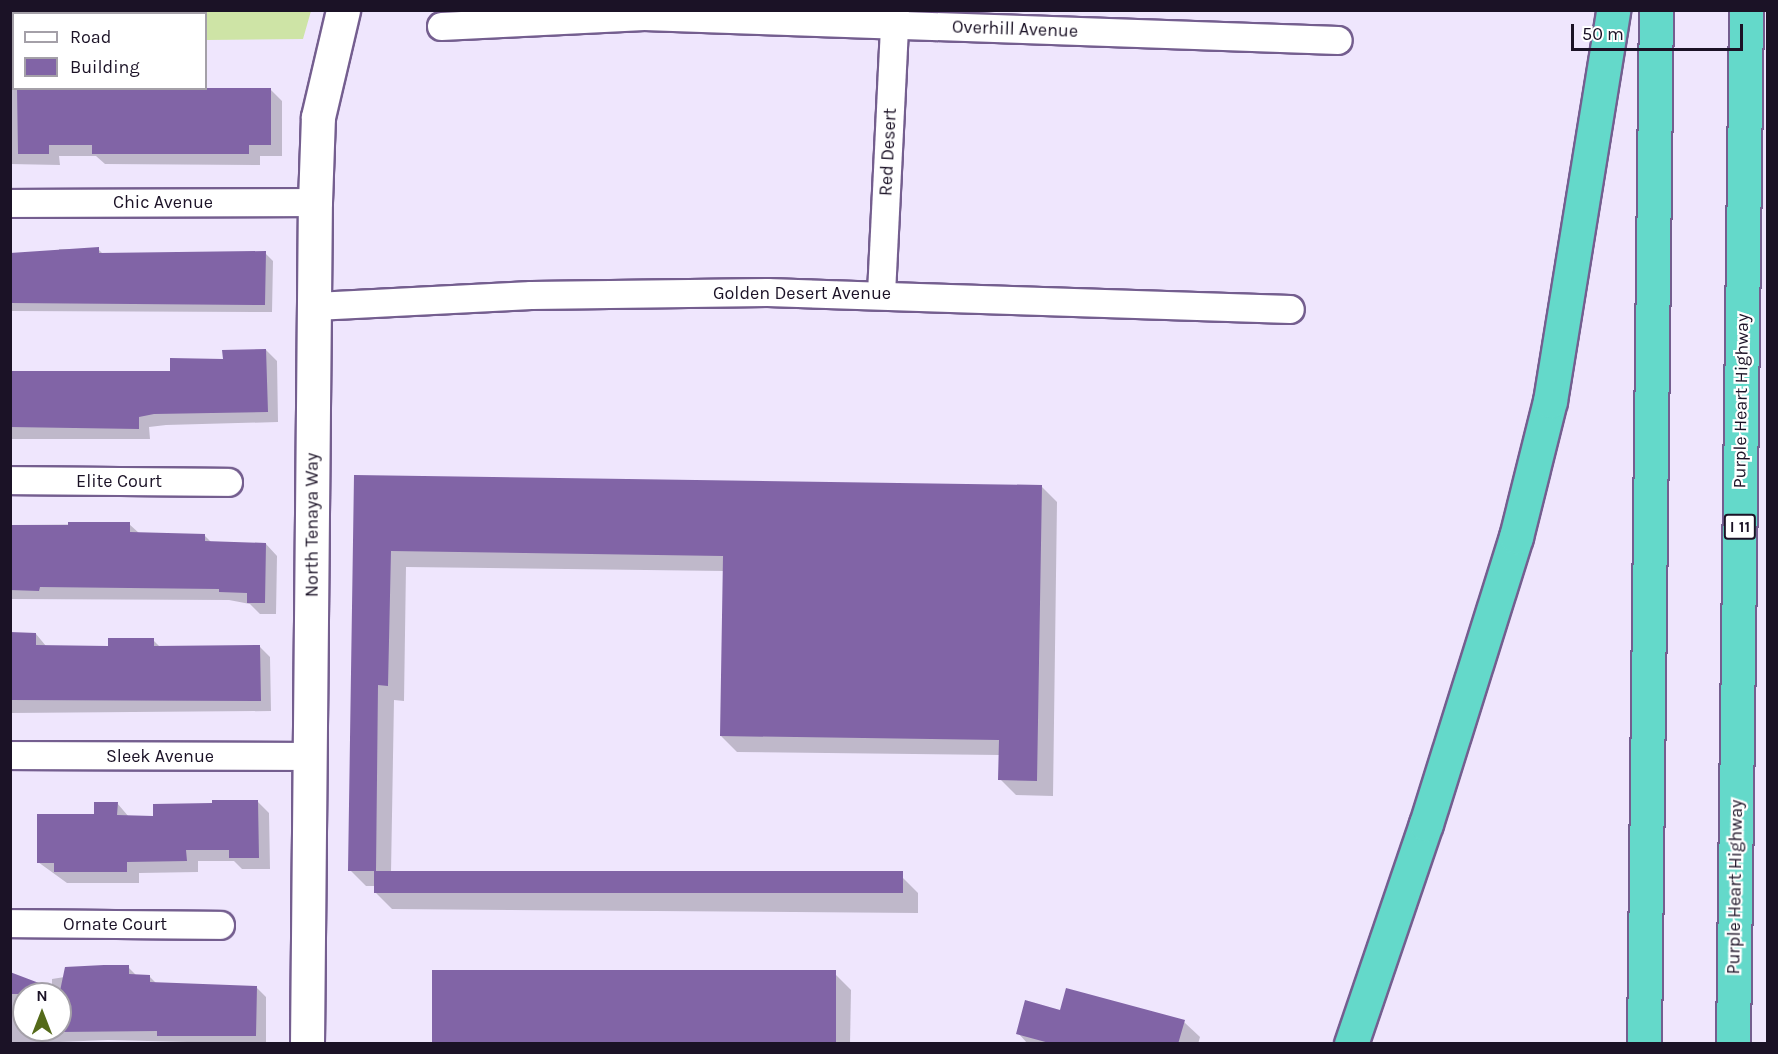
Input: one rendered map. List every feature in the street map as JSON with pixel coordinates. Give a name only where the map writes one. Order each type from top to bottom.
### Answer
[{"type":"highway","points":[[1351,1044],[1426,825],[1516,537],[1550,401],[1613,10]]},
{"type":"highway","points":[[1644,1044],[1656,10]]},
{"type":"highway","name":"Purple Heart Highway","points":[[1733,1044],[1746,10]]},
{"type":"main road","name":"North Tenaya Way","points":[[307,1044],[315,202],[318,117],[344,10]]},
{"type":"street","name":"Overhill Avenue","points":[[441,26],[644,16],[895,18],[1338,40]]},
{"type":"street","name":"Red Desert","points":[[881,293],[895,18]]},
{"type":"street","name":"Chic Avenue","points":[[10,203],[315,202]]},
{"type":"street","name":"Golden Desert Avenue","points":[[315,306],[531,295],[881,293],[1290,309]]},
{"type":"street","name":"Elite Court","points":[[10,480],[228,482]]},
{"type":"street","name":"Sleek Avenue","points":[[10,755],[310,756]]},
{"type":"street","name":"Ornate Court","points":[[10,923],[220,924]]},
{"type":"green space","points":[[11,10],[311,11],[303,39],[207,40],[207,12],[12,12],[11,43]]},
{"type":"building","points":[[271,88],[271,145],[249,145],[249,154],[92,154],[92,145],[49,145],[49,154],[18,154],[17,90]]},
{"type":"building","points":[[99,247],[99,253],[266,251],[265,305],[10,303],[10,253]]},
{"type":"building","points":[[266,349],[268,412],[154,414],[139,417],[139,429],[10,427],[10,371],[170,371],[170,358],[223,359],[222,350]]},
{"type":"building","points":[[354,475],[1042,485],[1037,781],[998,780],[999,740],[720,736],[723,556],[391,551],[388,686],[378,685],[376,871],[348,871]]},
{"type":"building","points":[[68,522],[130,522],[130,532],[205,534],[205,541],[266,543],[265,603],[247,603],[247,593],[219,592],[219,589],[40,587],[39,591],[10,590],[10,525],[68,525]]},
{"type":"building","points":[[10,632],[36,633],[36,645],[108,646],[108,638],[154,638],[154,646],[260,645],[261,701],[10,700]]},
{"type":"building","points":[[212,800],[258,800],[259,858],[229,858],[229,850],[186,850],[187,861],[127,862],[127,872],[54,872],[54,863],[37,863],[37,814],[94,814],[94,802],[118,802],[117,815],[153,816],[153,804],[212,803]]},
{"type":"building","points":[[374,871],[903,871],[903,893],[374,893]]},
{"type":"building","points":[[129,965],[129,974],[150,975],[150,982],[257,986],[256,1036],[157,1036],[157,1031],[72,1032],[72,982],[62,982],[65,967]]},
{"type":"building","points":[[432,970],[836,970],[836,1044],[432,1044]]},
{"type":"building","points":[[10,972],[36,982],[12,982],[12,994],[10,994]]},
{"type":"building","points":[[1066,988],[1185,1020],[1178,1044],[1053,1044],[1016,1034],[1025,1000],[1060,1010]]}]
